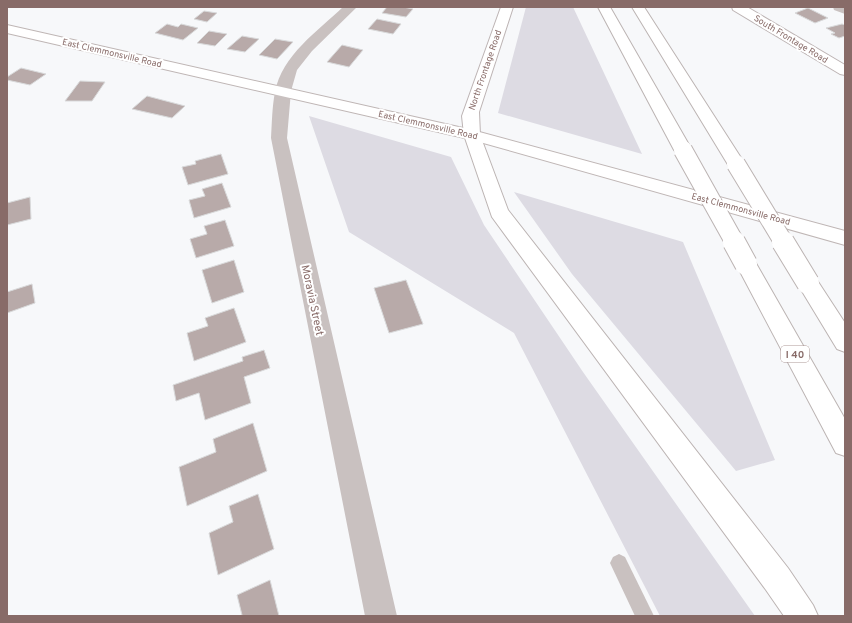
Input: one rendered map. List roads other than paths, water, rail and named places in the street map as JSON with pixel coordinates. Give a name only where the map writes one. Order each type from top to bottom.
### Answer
[{"type":"main road","name":"North Frontage Road","points":[[507,7],[470,116],[472,135],[499,212],[772,573],[802,616]]},
{"type":"main road","name":"I 40","points":[[604,7],[845,444]]},
{"type":"main road","points":[[638,7],[845,342]]},
{"type":"main road","name":"South Frontage Road","points":[[738,7],[845,71]]},
{"type":"main road","name":"East Clemmonsville Road","points":[[7,29],[472,135],[845,238]]},
{"type":"street","name":"Moravia Street","points":[[351,7],[307,48],[290,70],[283,91],[279,138],[381,616]]},
{"type":"street","points":[[838,7],[845,10]]},
{"type":"lane","points":[[619,563],[645,616]]}]
